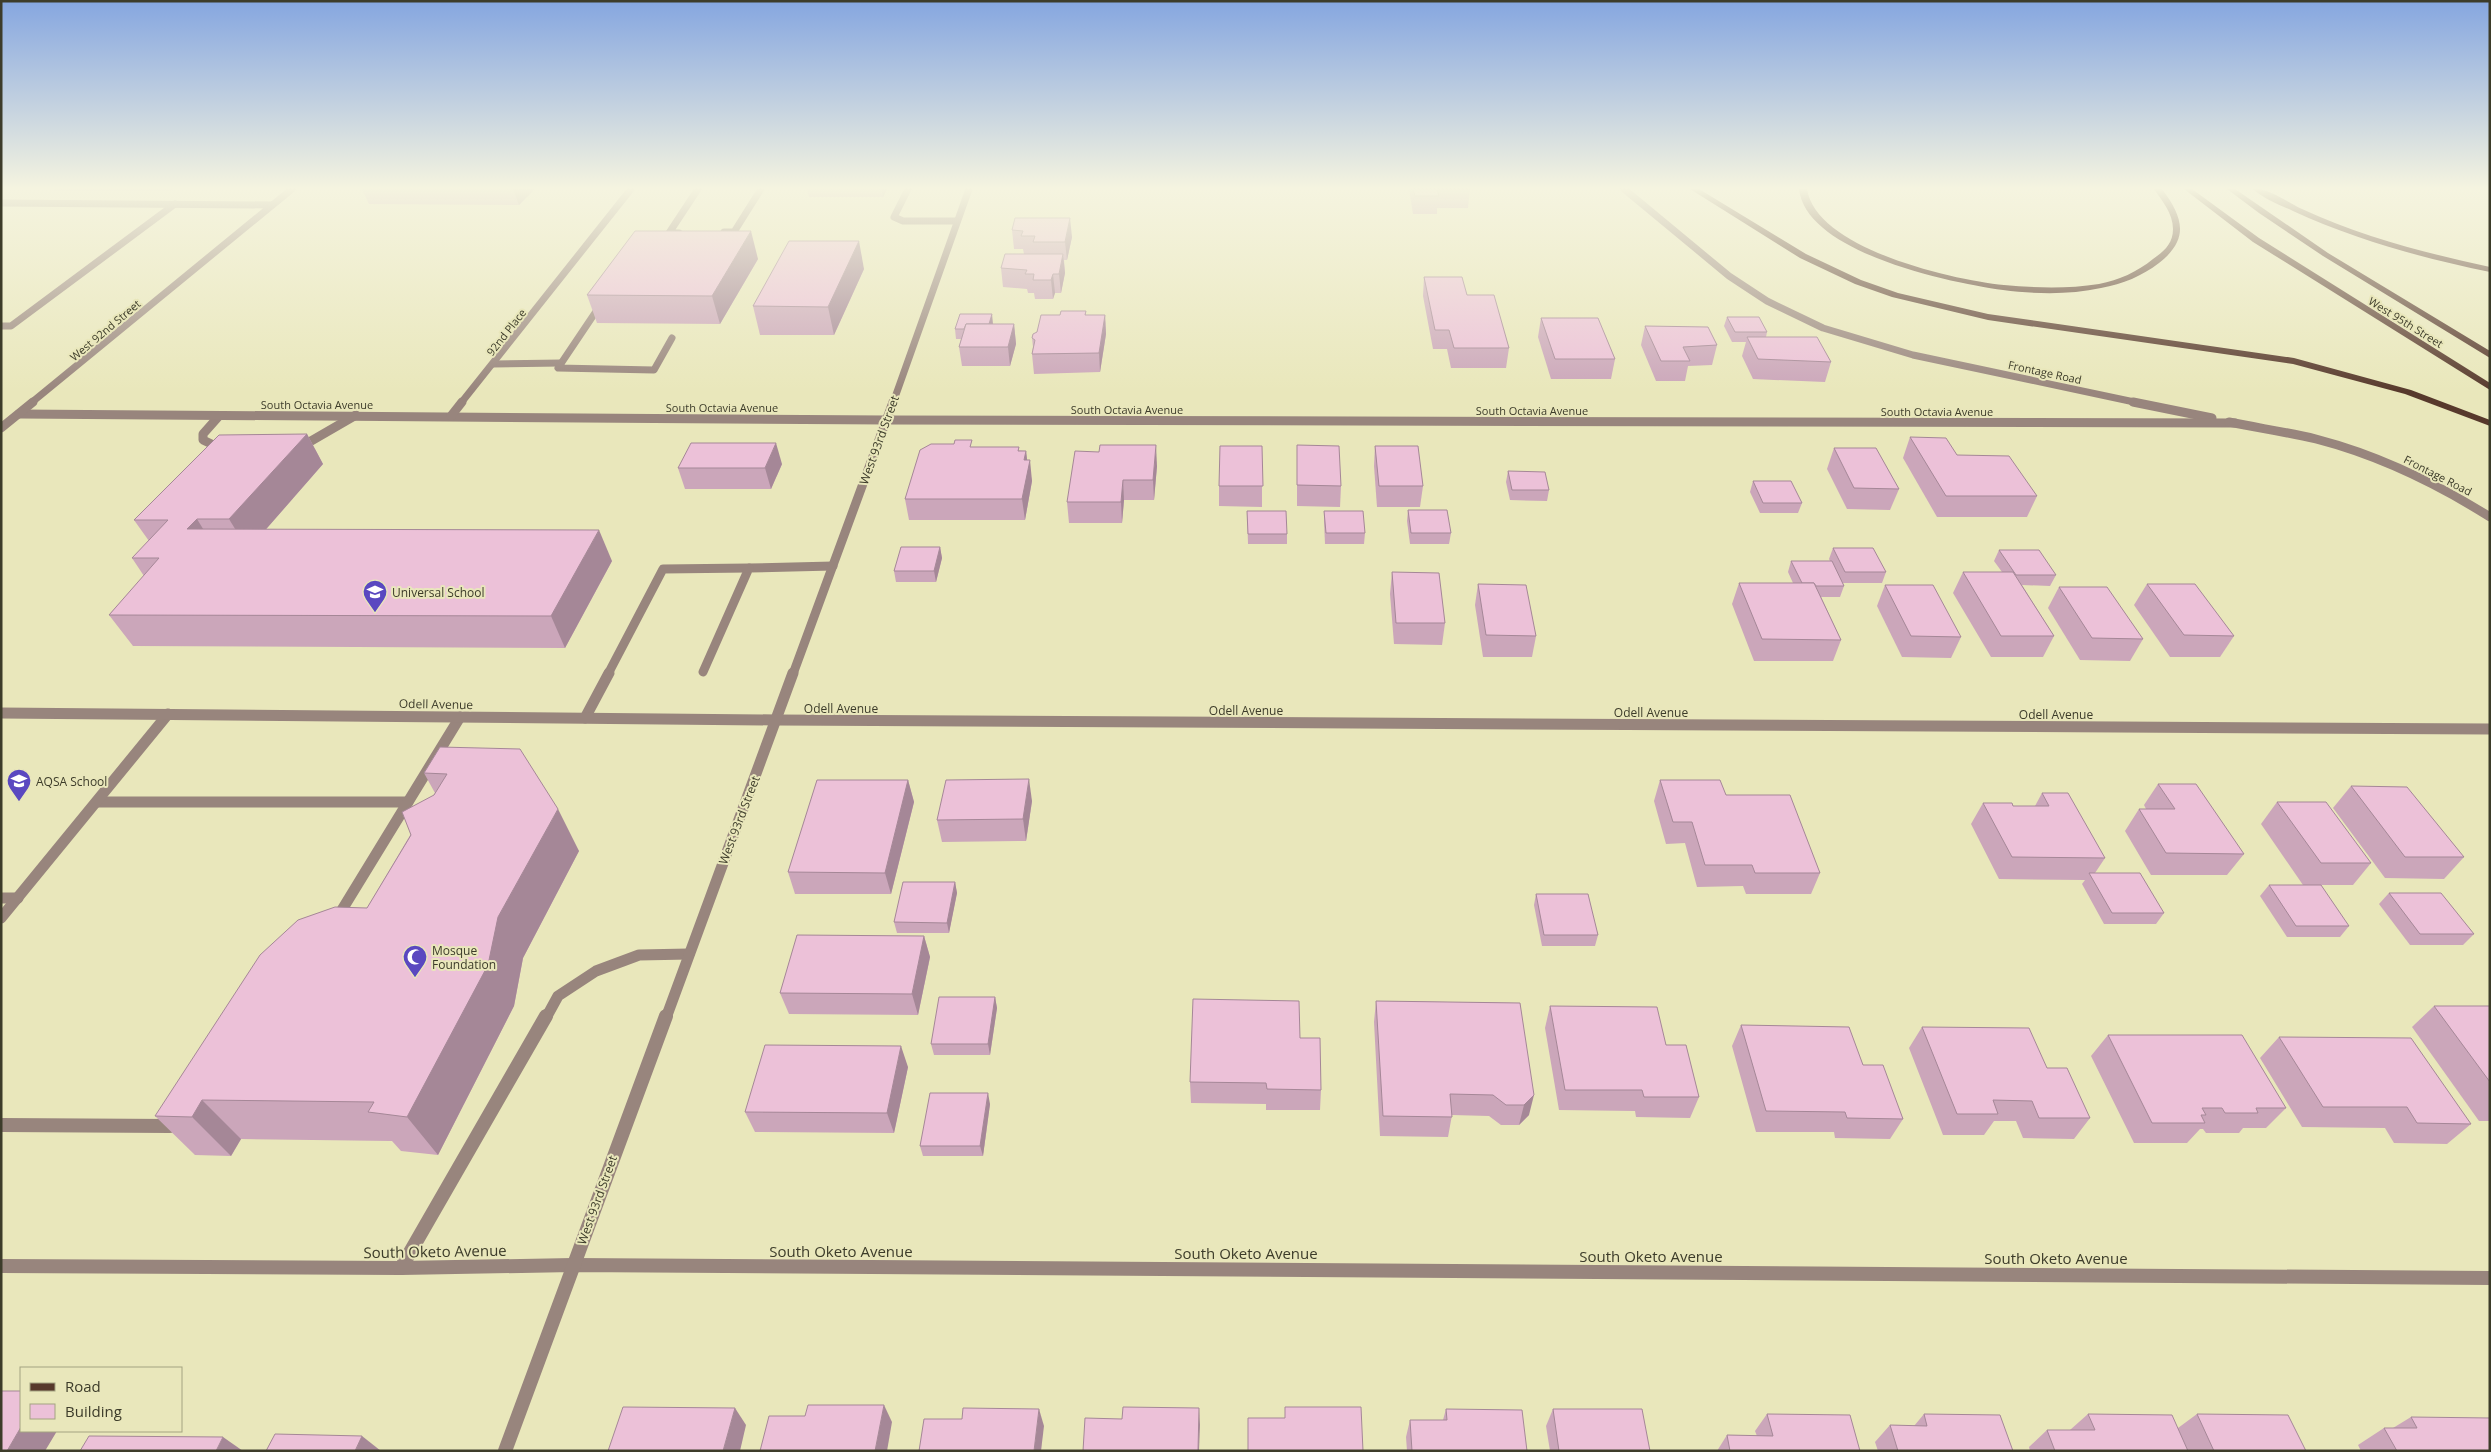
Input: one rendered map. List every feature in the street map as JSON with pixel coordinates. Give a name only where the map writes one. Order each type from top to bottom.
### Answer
[{"type":"main road","points":[[1804,257],[1851,279],[1895,295],[1988,317],[2294,361],[2408,392],[2490,423]]},
{"type":"main road","points":[[1879,257],[1951,279],[2042,290],[2084,288],[2118,282],[2143,274],[2165,257]]},
{"type":"main road","name":"West 95th Street","points":[[2283,257],[2490,387]]},
{"type":"main road","name":"West 95th Street","points":[[2329,257],[2490,355]]},
{"type":"main road","points":[[2430,257],[2490,270]]},
{"type":"street","points":[[1,326],[11,326],[104,257]]},
{"type":"street","name":"West 92nd Street","points":[[1,428],[209,257]]},
{"type":"street","name":"92nd Place","points":[[452,416],[578,257]]},
{"type":"street","name":"West 93rd Street","points":[[505,1451],[887,420],[944,257]]},
{"type":"street","name":"Frontage Road","points":[[1704,257],[1768,302],[1849,336],[1941,362],[2316,439],[2364,454],[2412,473],[2461,498],[2490,517]]},
{"type":"street","points":[[604,301],[558,368],[654,370],[672,338]]},
{"type":"street","points":[[493,364],[561,363]]},
{"type":"street","name":"South Octavia Avenue","points":[[19,414],[887,420],[2234,423]]},
{"type":"street","points":[[291,453],[356,415]]},
{"type":"street","points":[[219,416],[203,434],[203,440],[230,452]]},
{"type":"street","points":[[585,718],[663,569],[833,566]]},
{"type":"street","points":[[703,672],[749,568]]},
{"type":"street","name":"Odell Avenue","points":[[1,713],[776,720],[2490,729]]},
{"type":"street","points":[[1,918],[168,714]]},
{"type":"street","points":[[325,927],[340,915],[460,717]]},
{"type":"street","points":[[97,802],[408,802]]},
{"type":"street","points":[[1,898],[18,898]]},
{"type":"street","points":[[401,1268],[558,996],[596,972],[639,956],[689,954]]},
{"type":"street","points":[[1,1125],[170,1126],[181,1110]]},
{"type":"street","name":"South Oketo Avenue","points":[[1,1266],[401,1268],[573,1265],[2490,1278]]},
{"type":"building","points":[[616,257],[736,257],[712,296],[587,295]]},
{"type":"building","points":[[780,257],[852,257],[828,307],[753,306]]},
{"type":"building","points":[[1004,257],[1062,257],[1059,274],[1053,274],[1051,280],[1033,280],[1034,274],[1025,274],[1027,270],[1001,268]]},
{"type":"building","points":[[1424,277],[1462,277],[1467,295],[1494,295],[1509,348],[1454,348],[1449,330],[1435,330]]},
{"type":"building","points":[[1061,311],[1086,311],[1085,315],[1105,315],[1099,353],[1032,354],[1035,340],[1032,338],[1033,334],[1037,332],[1041,315],[1060,315]]},
{"type":"building","points":[[960,314],[992,314],[989,324],[966,324],[964,329],[955,329]]},
{"type":"building","points":[[1727,317],[1759,317],[1767,332],[1735,332]]},
{"type":"building","points":[[1541,318],[1598,318],[1615,359],[1555,359]]},
{"type":"building","points":[[966,324],[1014,324],[1008,347],[959,347]]},
{"type":"building","points":[[1645,326],[1708,327],[1717,345],[1683,347],[1690,361],[1661,361]]},
{"type":"building","points":[[1747,337],[1817,337],[1831,362],[1758,359]]},
{"type":"building","points":[[307,434],[229,519],[197,519],[187,529],[599,530],[551,616],[109,615],[159,558],[132,558],[168,520],[134,520],[219,435]]},
{"type":"building","points":[[1910,437],[1946,438],[1957,455],[2009,456],[2037,496],[1946,496]]},
{"type":"building","points":[[955,440],[972,440],[970,447],[1019,447],[1018,451],[1026,451],[1024,460],[1030,460],[1022,499],[905,499],[920,450],[931,444],[954,444]]},
{"type":"building","points":[[691,443],[776,443],[765,468],[678,468]]},
{"type":"building","points":[[1100,445],[1156,445],[1153,480],[1123,480],[1121,502],[1067,502],[1075,451],[1099,452]]},
{"type":"building","points":[[1297,445],[1339,446],[1341,486],[1297,485]]},
{"type":"building","points":[[1220,446],[1262,446],[1263,486],[1219,486]]},
{"type":"building","points":[[1375,446],[1418,446],[1423,486],[1379,486]]},
{"type":"building","points":[[1834,448],[1876,448],[1899,489],[1854,488]]},
{"type":"building","points":[[1508,471],[1545,472],[1549,490],[1512,490]]},
{"type":"building","points":[[1753,481],[1791,481],[1802,503],[1763,503]]},
{"type":"building","points":[[1408,510],[1447,510],[1451,533],[1411,533]]},
{"type":"building","points":[[1247,511],[1286,511],[1287,534],[1248,534]]},
{"type":"building","points":[[1324,511],[1363,511],[1365,533],[1326,533]]},
{"type":"building","points":[[901,547],[940,547],[934,571],[894,571]]},
{"type":"building","points":[[1833,548],[1873,548],[1886,572],[1845,572]]},
{"type":"building","points":[[1999,550],[2039,550],[2056,575],[2016,575]]},
{"type":"building","points":[[1791,561],[1832,561],[1844,586],[1816,586],[1814,583],[1802,583]]},
{"type":"building","points":[[1392,572],[1439,573],[1445,623],[1396,623]]},
{"type":"building","points":[[1963,572],[2013,572],[2054,636],[2001,636]]},
{"type":"building","points":[[1739,583],[1814,583],[1841,640],[1762,639]]},
{"type":"building","points":[[1478,584],[1526,585],[1536,636],[1486,635]]},
{"type":"building","points":[[2147,584],[2195,584],[2234,636],[2184,635]]},
{"type":"building","points":[[1885,585],[1933,585],[1961,637],[1911,636]]},
{"type":"building","points":[[2059,587],[2107,587],[2143,639],[2092,638]]},
{"type":"building","name":"Mosque Foundation","points":[[440,747],[520,749],[558,809],[498,917],[488,965],[407,1117],[368,1112],[374,1102],[202,1100],[192,1117],[155,1116],[260,955],[298,920],[335,907],[367,908],[411,835],[402,812],[434,795],[447,774],[424,773]]},
{"type":"building","points":[[1029,779],[1023,819],[937,820],[946,780]]},
{"type":"building","points":[[817,780],[908,780],[885,873],[788,872]]},
{"type":"building","points":[[1660,780],[1720,780],[1726,795],[1790,795],[1820,873],[1755,873],[1752,865],[1705,865],[1692,822],[1673,822]]},
{"type":"building","points":[[2158,784],[2196,784],[2244,854],[2166,853],[2139,809],[2175,809]]},
{"type":"building","points":[[2351,786],[2407,787],[2464,857],[2405,857]]},
{"type":"building","points":[[2042,793],[2068,793],[2105,858],[2012,857],[1983,803],[2012,803],[2013,806],[2049,806]]},
{"type":"building","points":[[2277,802],[2326,802],[2371,863],[2321,863]]},
{"type":"building","points":[[2089,873],[2140,873],[2164,913],[2112,913]]},
{"type":"building","points":[[903,882],[955,882],[947,923],[894,922]]},
{"type":"building","points":[[2269,885],[2321,885],[2349,926],[2296,926]]},
{"type":"building","points":[[2389,893],[2441,893],[2474,934],[2420,934]]},
{"type":"building","points":[[1536,894],[1588,894],[1598,935],[1544,935]]},
{"type":"building","points":[[797,935],[924,936],[912,994],[780,993]]},
{"type":"building","points":[[939,997],[995,997],[988,1044],[931,1044]]},
{"type":"building","points":[[1193,999],[1299,1001],[1300,1038],[1320,1038],[1321,1090],[1267,1089],[1266,1083],[1190,1082]]},
{"type":"building","points":[[1376,1001],[1520,1003],[1534,1095],[1524,1105],[1506,1105],[1493,1095],[1450,1094],[1452,1117],[1383,1116]]},
{"type":"building","points":[[1550,1006],[1657,1007],[1666,1045],[1686,1045],[1699,1097],[1644,1097],[1642,1090],[1565,1090]]},
{"type":"building","points":[[2434,1006],[2490,1006],[2490,1082]]},
{"type":"building","points":[[1741,1025],[1849,1027],[1863,1065],[1883,1065],[1903,1119],[1847,1118],[1845,1112],[1766,1111]]},
{"type":"building","points":[[1922,1027],[2029,1028],[2047,1068],[2067,1068],[2090,1118],[2039,1118],[2032,1101],[1993,1100],[1998,1114],[1957,1114]]},
{"type":"building","points":[[2108,1035],[2242,1035],[2286,1108],[2256,1108],[2258,1113],[2225,1113],[2222,1108],[2202,1108],[2206,1115],[2201,1115],[2205,1123],[2152,1123]]},
{"type":"building","points":[[2279,1037],[2411,1038],[2471,1124],[2417,1123],[2407,1107],[2323,1107]]},
{"type":"building","points":[[765,1045],[901,1046],[887,1113],[745,1112]]},
{"type":"building","points":[[930,1093],[988,1093],[980,1146],[920,1146]]},
{"type":"building","points":[[1,1391],[20,1391],[20,1429],[7,1451],[1,1451]]},
{"type":"building","points":[[808,1405],[884,1405],[875,1451],[760,1451],[769,1416],[805,1416]]},
{"type":"building","points":[[623,1407],[735,1408],[723,1451],[608,1451]]},
{"type":"building","points":[[1123,1407],[1199,1408],[1198,1451],[1083,1451],[1085,1418],[1122,1419]]},
{"type":"building","points":[[1285,1407],[1361,1407],[1363,1451],[1248,1451],[1248,1418],[1285,1418]]},
{"type":"building","points":[[963,1408],[1039,1409],[1034,1451],[919,1451],[924,1419],[962,1419]]},
{"type":"building","points":[[1446,1409],[1522,1410],[1527,1451],[1412,1451],[1410,1420],[1447,1420]]},
{"type":"building","points":[[1553,1409],[1642,1409],[1650,1451],[1559,1451]]},
{"type":"building","points":[[1767,1414],[1850,1415],[1860,1451],[1730,1451],[1727,1435],[1773,1436]]},
{"type":"building","points":[[1924,1414],[2000,1415],[2013,1451],[1898,1451],[1890,1425],[1927,1426]]},
{"type":"building","points":[[2088,1414],[2172,1415],[2188,1451],[2055,1451],[2047,1430],[2095,1430]]},
{"type":"building","points":[[2197,1414],[2288,1415],[2306,1451],[2214,1451]]},
{"type":"building","points":[[2411,1417],[2490,1418],[2490,1451],[2397,1451],[2384,1428],[2417,1428]]},
{"type":"building","points":[[275,1434],[362,1436],[355,1451],[266,1451]]},
{"type":"building","points":[[89,1436],[223,1437],[216,1451],[80,1451]]},
{"type":"place","name":"Universal School","points":[[375,613]]},
{"type":"place","name":"AQSA School","points":[[19,802]]},
{"type":"place","name":"Mosque Foundation","points":[[415,978]]}]
